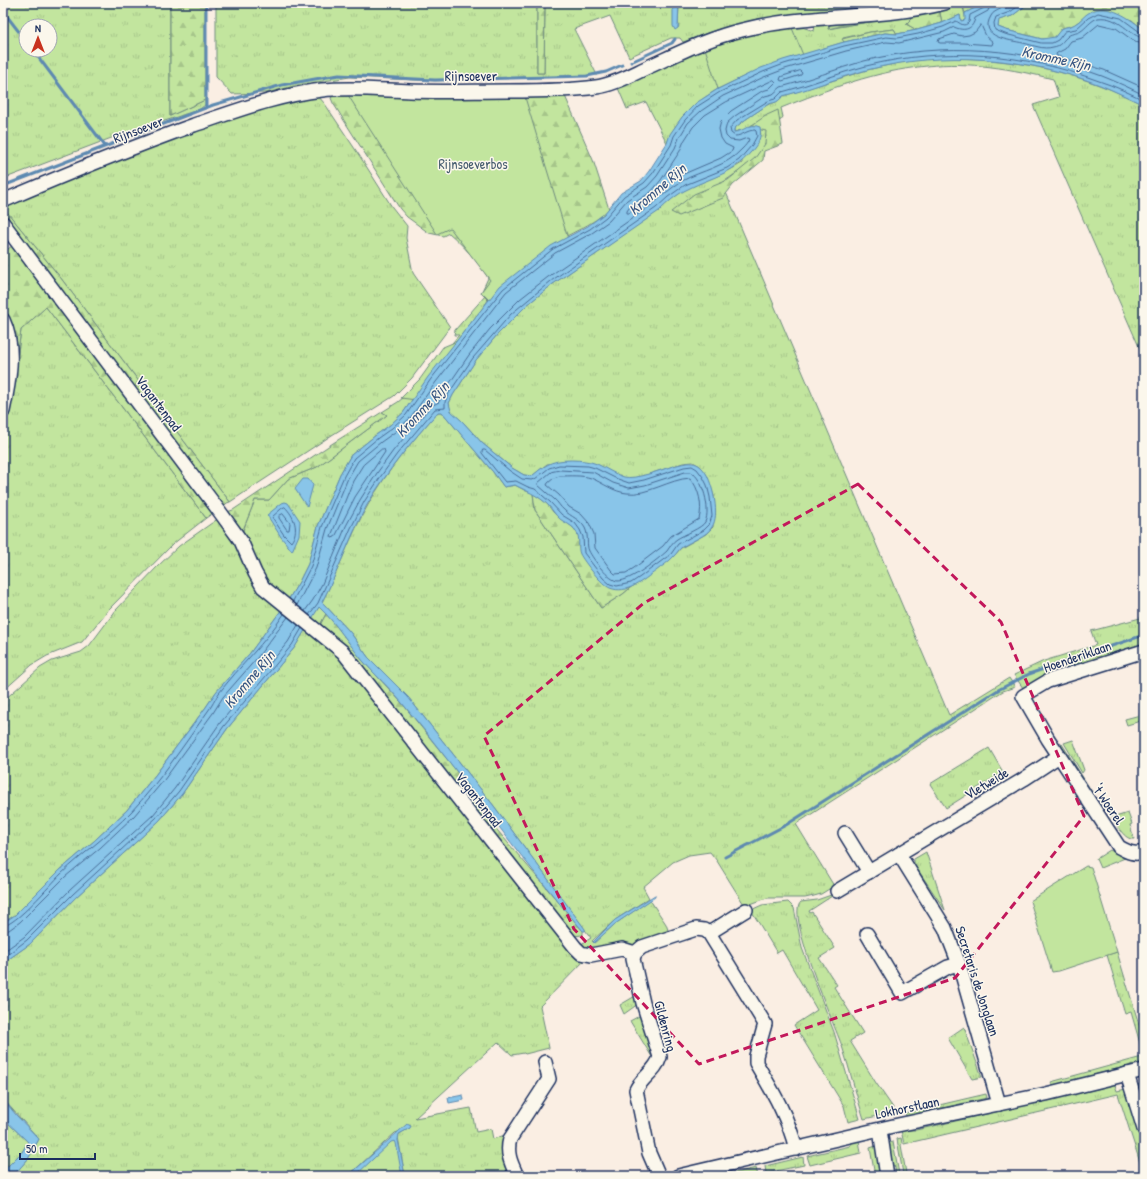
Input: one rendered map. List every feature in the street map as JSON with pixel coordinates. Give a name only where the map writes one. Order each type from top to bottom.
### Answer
[{"type":"street","name":"Rijnsoever","points":[[3,201],[58,177],[172,133],[235,111],[298,94],[322,90],[343,89],[437,92],[530,91],[598,87],[636,73],[702,43],[739,30],[793,20],[904,12],[945,3]]},
{"type":"street","name":"Vagantenpad","points":[[3,223],[241,541],[263,587],[283,605],[343,652],[581,953],[591,955],[622,949],[635,953]]},
{"type":"street","points":[[3,320],[7,329],[10,343],[8,377],[3,411]]},
{"type":"street","name":"Hoenderiklaan","points":[[1059,756],[1023,696],[1048,681],[1144,651]]},
{"type":"street","name":"'t Woerel","points":[[1059,756],[1119,847],[1129,853],[1137,854],[1144,852]]},
{"type":"street","name":"Vletweide","points":[[837,891],[1024,779],[1059,756]]},
{"type":"street","points":[[845,833],[869,872]]},
{"type":"street","name":"Secretaris de Jonglaan","points":[[899,854],[945,928],[959,964],[999,1104]]},
{"type":"street","points":[[709,934],[746,910]]},
{"type":"street","points":[[635,953],[642,947],[696,929],[704,930],[709,934],[766,1024],[756,1056],[756,1064],[780,1104],[791,1130],[796,1149]]},
{"type":"street","points":[[867,934],[902,993],[948,967],[959,964]]},
{"type":"street","name":"Gildenring","points":[[635,953],[633,959],[643,1003],[660,1057],[658,1064],[639,1083],[636,1090],[649,1153],[659,1176]]},
{"type":"street","points":[[517,1176],[509,1156],[508,1148],[510,1139],[549,1079],[545,1062]]},
{"type":"street","name":"Lokhorstlaan","points":[[678,1176],[1144,1070]]},
{"type":"street","points":[[1127,1074],[1144,1129]]},
{"type":"street","points":[[880,1130],[887,1176]]},
{"type":"highlighted area","points":[[858,484],[1001,622],[1084,816],[955,978],[699,1064],[574,929],[484,736],[644,603]]},
{"type":"green space","points":[[3,3],[170,3],[170,116],[205,100],[205,105],[200,109],[114,137],[3,179]]},
{"type":"green space","points":[[170,3],[205,3],[205,100],[170,116]]},
{"type":"green space","points":[[216,3],[537,3],[537,73],[544,73],[545,3],[673,3],[678,28],[679,3],[865,3],[865,10],[750,21],[716,30],[683,42],[680,38],[671,38],[629,57],[610,16],[574,29],[597,75],[435,81],[350,77],[303,84],[266,93],[232,94],[216,77]]},
{"type":"green space","points":[[537,3],[545,3],[544,73],[537,73]]},
{"type":"green space","points":[[954,3],[962,3],[966,20],[961,21],[960,15],[942,23],[939,8]]},
{"type":"green space","points":[[962,3],[985,3],[965,13]]},
{"type":"green space","points":[[1029,3],[1144,3],[1144,30],[1132,20],[1092,11],[1074,25],[1062,28],[1052,39],[1042,39],[998,27],[998,20],[1012,16]]},
{"type":"green space","points":[[939,8],[942,23],[917,30],[906,24],[917,13]]},
{"type":"green space","points":[[917,13],[906,24],[917,30],[897,34],[894,29],[870,32],[843,38],[844,42],[764,68],[724,86],[689,110],[676,125],[667,143],[646,102],[627,109],[618,88],[704,45],[790,23],[814,31],[816,21],[832,20],[828,29]]},
{"type":"green space","points":[[891,19],[836,27],[828,29],[832,20]]},
{"type":"green space","points":[[790,23],[803,55],[760,70],[718,89],[704,45]]},
{"type":"green space","points":[[894,29],[897,34],[885,33],[844,42],[842,39],[870,32]]},
{"type":"green space","points":[[931,58],[974,59],[1016,63],[1037,67],[1099,85],[1144,105],[1144,358],[1033,105],[1059,97],[1053,79],[1022,72],[974,65],[943,65],[908,68],[871,76],[816,94],[781,108],[783,117],[775,127],[767,145],[754,161],[722,183],[949,715],[1009,678],[1015,687],[1003,691],[796,824],[834,886],[821,894],[805,898],[767,898],[745,906],[710,852],[689,855],[673,862],[643,887],[649,898],[615,920],[592,941],[594,943],[615,924],[650,900],[666,924],[669,933],[631,946],[594,952],[578,946],[591,938],[494,806],[408,697],[368,657],[350,632],[322,602],[375,492],[400,457],[438,412],[442,412],[504,487],[515,485],[533,493],[535,510],[601,608],[643,580],[674,556],[681,548],[706,534],[713,527],[714,496],[706,474],[700,466],[693,462],[683,463],[629,479],[616,475],[596,464],[574,461],[547,464],[532,476],[524,475],[512,468],[482,443],[462,421],[450,411],[449,403],[476,360],[497,335],[527,305],[553,284],[658,211],[680,193],[742,163],[741,130],[734,132],[734,129],[745,120],[767,105],[777,102],[783,96],[867,70]]},
{"type":"green space","name":"Rijnsoeverbos","points":[[346,92],[524,94],[568,239],[491,302],[481,292],[490,280],[450,228],[437,234]]},
{"type":"green space","name":"Rijnsoeverbos","points":[[335,93],[525,98],[565,96],[593,160],[609,209],[588,225],[557,241],[533,258],[509,278],[488,300],[481,293],[488,278],[485,272],[459,243],[449,233],[443,236],[429,233],[407,217],[400,209],[333,103],[331,98]]},
{"type":"green space","points":[[318,96],[361,158],[392,207],[407,226],[406,238],[413,273],[450,327],[412,378],[394,396],[230,502],[60,277],[3,207],[124,157],[190,132],[269,106]]},
{"type":"green space","points":[[778,110],[783,144],[764,151],[763,160],[733,185],[723,198],[679,216],[671,212],[694,194],[728,180],[755,158],[765,144],[766,131],[749,127],[767,115]]},
{"type":"green space","points":[[3,207],[60,277],[230,502],[224,506],[220,503],[3,217]]},
{"type":"green space","points":[[13,245],[213,513],[206,518],[46,307],[21,330],[15,372],[6,315],[3,311],[3,253]]},
{"type":"green space","points":[[485,296],[488,300],[485,305],[428,377],[403,413],[351,455],[340,474],[318,526],[308,564],[290,597],[288,604],[275,594],[241,535],[255,500],[269,500],[288,479],[317,467],[387,415],[382,412],[409,393],[459,335],[454,335],[455,330]]},
{"type":"green space","points":[[46,307],[206,518],[173,544],[109,609],[82,642],[47,656],[32,665],[3,691],[3,434],[11,405],[21,330]]},
{"type":"green space","points":[[462,339],[416,400],[401,398],[420,379],[443,347]]},
{"type":"green space","points":[[382,412],[387,415],[317,467],[288,479],[269,500],[255,500],[241,535],[224,513],[233,510]]},
{"type":"green space","points":[[533,493],[548,505],[556,515],[575,530],[580,539],[580,552],[584,559],[625,589],[630,588],[601,608],[535,510]]},
{"type":"green space","points":[[219,518],[282,609],[250,653],[216,692],[156,774],[127,810],[59,871],[15,915],[3,923],[3,701],[40,668],[52,661],[81,652],[89,646],[116,610],[158,566],[179,546]]},
{"type":"green space","points":[[319,607],[326,614],[319,627],[310,620]]},
{"type":"green space","points":[[326,614],[362,660],[401,702],[467,784],[486,817],[583,931],[583,935],[573,936],[319,627]]},
{"type":"green space","points":[[1144,617],[1144,647],[1044,678],[1023,688],[1014,675],[1044,661],[1096,645],[1091,631]]},
{"type":"green space","points":[[306,628],[330,645],[587,958],[540,1006],[549,1048],[525,1054],[512,1055],[498,1042],[415,1118],[471,1108],[476,1132],[491,1129],[493,1139],[505,1135],[511,1176],[405,1176],[398,1137],[399,1134],[410,1128],[395,1133],[348,1176],[13,1176],[28,1159],[39,1139],[3,1099],[3,963],[30,944],[76,897],[159,821],[182,794],[227,729],[295,647]]},
{"type":"green space","points":[[1144,714],[1144,720],[1127,725],[1125,719]]},
{"type":"green space","points":[[1073,740],[1084,770],[1082,773],[1064,743]]},
{"type":"green space","points":[[1062,744],[1102,808],[1099,810],[1058,746]]},
{"type":"green space","points":[[989,748],[1003,772],[946,808],[930,784]]},
{"type":"green space","points":[[1128,813],[1132,824],[1130,825],[1134,839],[1130,839],[1124,835],[1112,818]]},
{"type":"green space","points":[[1110,850],[1125,858],[1100,868],[1096,859]]},
{"type":"green space","points":[[926,852],[945,910],[914,864],[914,859]]},
{"type":"green space","points":[[1086,866],[1091,867],[1117,952],[1052,972],[1030,901]]},
{"type":"green space","points":[[831,895],[832,896],[809,911],[810,913],[812,912],[835,948],[819,958],[837,985],[834,987],[863,1033],[850,1041],[896,1112],[864,1119],[842,1046],[805,948],[798,911],[801,902],[817,900]]},
{"type":"green space","points":[[788,902],[794,908],[802,948],[834,1032],[860,1119],[848,1122],[844,1106],[794,1025],[817,1010],[782,950],[777,953],[751,910],[762,905]]},
{"type":"green space","points":[[1117,952],[1144,1041],[1144,1054],[1131,1012],[1125,1014],[1107,955]]},
{"type":"green space","points":[[637,995],[638,1004],[624,1014],[620,1005]]},
{"type":"green space","points":[[641,1015],[655,1054],[652,1057],[630,1021]]},
{"type":"green space","points":[[964,1027],[982,1077],[972,1079],[948,1038]]},
{"type":"green space","points":[[1142,1057],[1143,1062],[1053,1086],[1051,1082]]},
{"type":"green space","points":[[1114,1082],[1117,1091],[1126,1089],[1144,1147],[1144,1175],[1118,1094],[904,1144],[901,1130],[916,1130],[1101,1088],[1104,1084]]},
{"type":"green space","points":[[1143,1083],[1144,1085],[1144,1110],[1137,1085]]},
{"type":"green space","points":[[986,1094],[987,1098],[906,1116],[905,1113]]},
{"type":"green space","points":[[3,1118],[28,1142],[22,1152],[3,1171]]},
{"type":"green space","points":[[901,1138],[906,1173],[903,1174],[897,1139]]},
{"type":"green space","points":[[395,1139],[398,1143],[403,1176],[351,1176],[390,1141]]},
{"type":"green space","points":[[859,1140],[861,1153],[810,1165],[807,1156],[850,1146],[853,1141]]},
{"type":"green space","points":[[893,1142],[899,1174],[896,1175],[895,1167],[890,1163],[887,1143]]},
{"type":"green space","points":[[876,1146],[881,1176],[875,1176],[870,1148]]},
{"type":"green space","points":[[803,1157],[804,1165],[766,1173],[765,1166]]},
{"type":"green space","points":[[756,1168],[758,1176],[722,1176]]},
{"type":"water","points":[[673,3],[679,3],[678,28],[675,30],[673,26]]},
{"type":"water","name":"Kromme Rijn","points":[[985,3],[1029,3],[1012,16],[999,20],[998,27],[1042,39],[1055,37],[1063,28],[1075,24],[1088,13],[1097,9],[1112,10],[1133,21],[1144,30],[1144,105],[1117,92],[1072,75],[1014,63],[955,59],[925,60],[867,70],[783,96],[777,102],[767,105],[734,129],[734,132],[738,132],[750,126],[760,127],[760,137],[744,160],[722,174],[680,193],[659,211],[553,284],[527,305],[497,335],[476,360],[453,395],[449,403],[451,411],[482,443],[512,468],[524,475],[532,476],[543,467],[557,461],[564,460],[592,462],[613,473],[629,478],[684,463],[697,464],[707,475],[715,501],[716,508],[714,522],[710,530],[682,547],[668,562],[634,586],[623,590],[610,588],[598,578],[582,558],[579,551],[576,531],[560,519],[548,505],[536,496],[515,485],[504,487],[442,412],[438,412],[400,457],[367,505],[322,602],[350,632],[368,657],[408,697],[494,806],[585,931],[583,931],[536,875],[425,731],[393,692],[363,661],[319,607],[295,647],[227,729],[182,794],[159,821],[76,897],[30,944],[3,963],[3,923],[15,915],[59,871],[127,810],[156,774],[216,692],[250,653],[282,609],[288,604],[290,597],[308,564],[318,526],[340,474],[351,455],[403,413],[428,377],[500,286],[551,246],[588,226],[604,214],[621,193],[641,181],[667,143],[670,134],[682,117],[696,103],[718,89],[761,68],[844,42],[885,33],[897,34],[917,30],[942,23],[960,15],[961,21],[965,20],[965,13]]},
{"type":"water","points":[[303,479],[308,479],[313,485],[307,507],[295,489]]},
{"type":"water","points":[[285,502],[288,503],[300,521],[299,535],[292,551],[267,515]]},
{"type":"water","points":[[655,895],[655,897],[615,924],[594,943],[593,942],[615,920]]},
{"type":"water","points":[[463,1095],[464,1100],[449,1103],[448,1098]]},
{"type":"water","points":[[3,1099],[39,1139],[28,1159],[13,1176],[3,1176],[3,1171],[22,1152],[28,1142],[3,1118]]},
{"type":"water","points":[[407,1124],[411,1126],[410,1128],[399,1134],[398,1140],[405,1176],[402,1176],[395,1141],[391,1142],[355,1176],[348,1176]]},
{"type":"waterway","points":[[206,3],[206,107]]},
{"type":"waterway","points":[[3,11],[18,31]]},
{"type":"waterway","points":[[631,62],[672,43],[675,39]]},
{"type":"waterway","points":[[39,58],[105,146]]},
{"type":"waterway","points":[[3,186],[213,105],[282,85],[339,75],[435,80],[587,76],[606,72],[622,65]]},
{"type":"waterway","points":[[725,857],[786,825],[998,690],[1029,674],[1144,635]]}]
